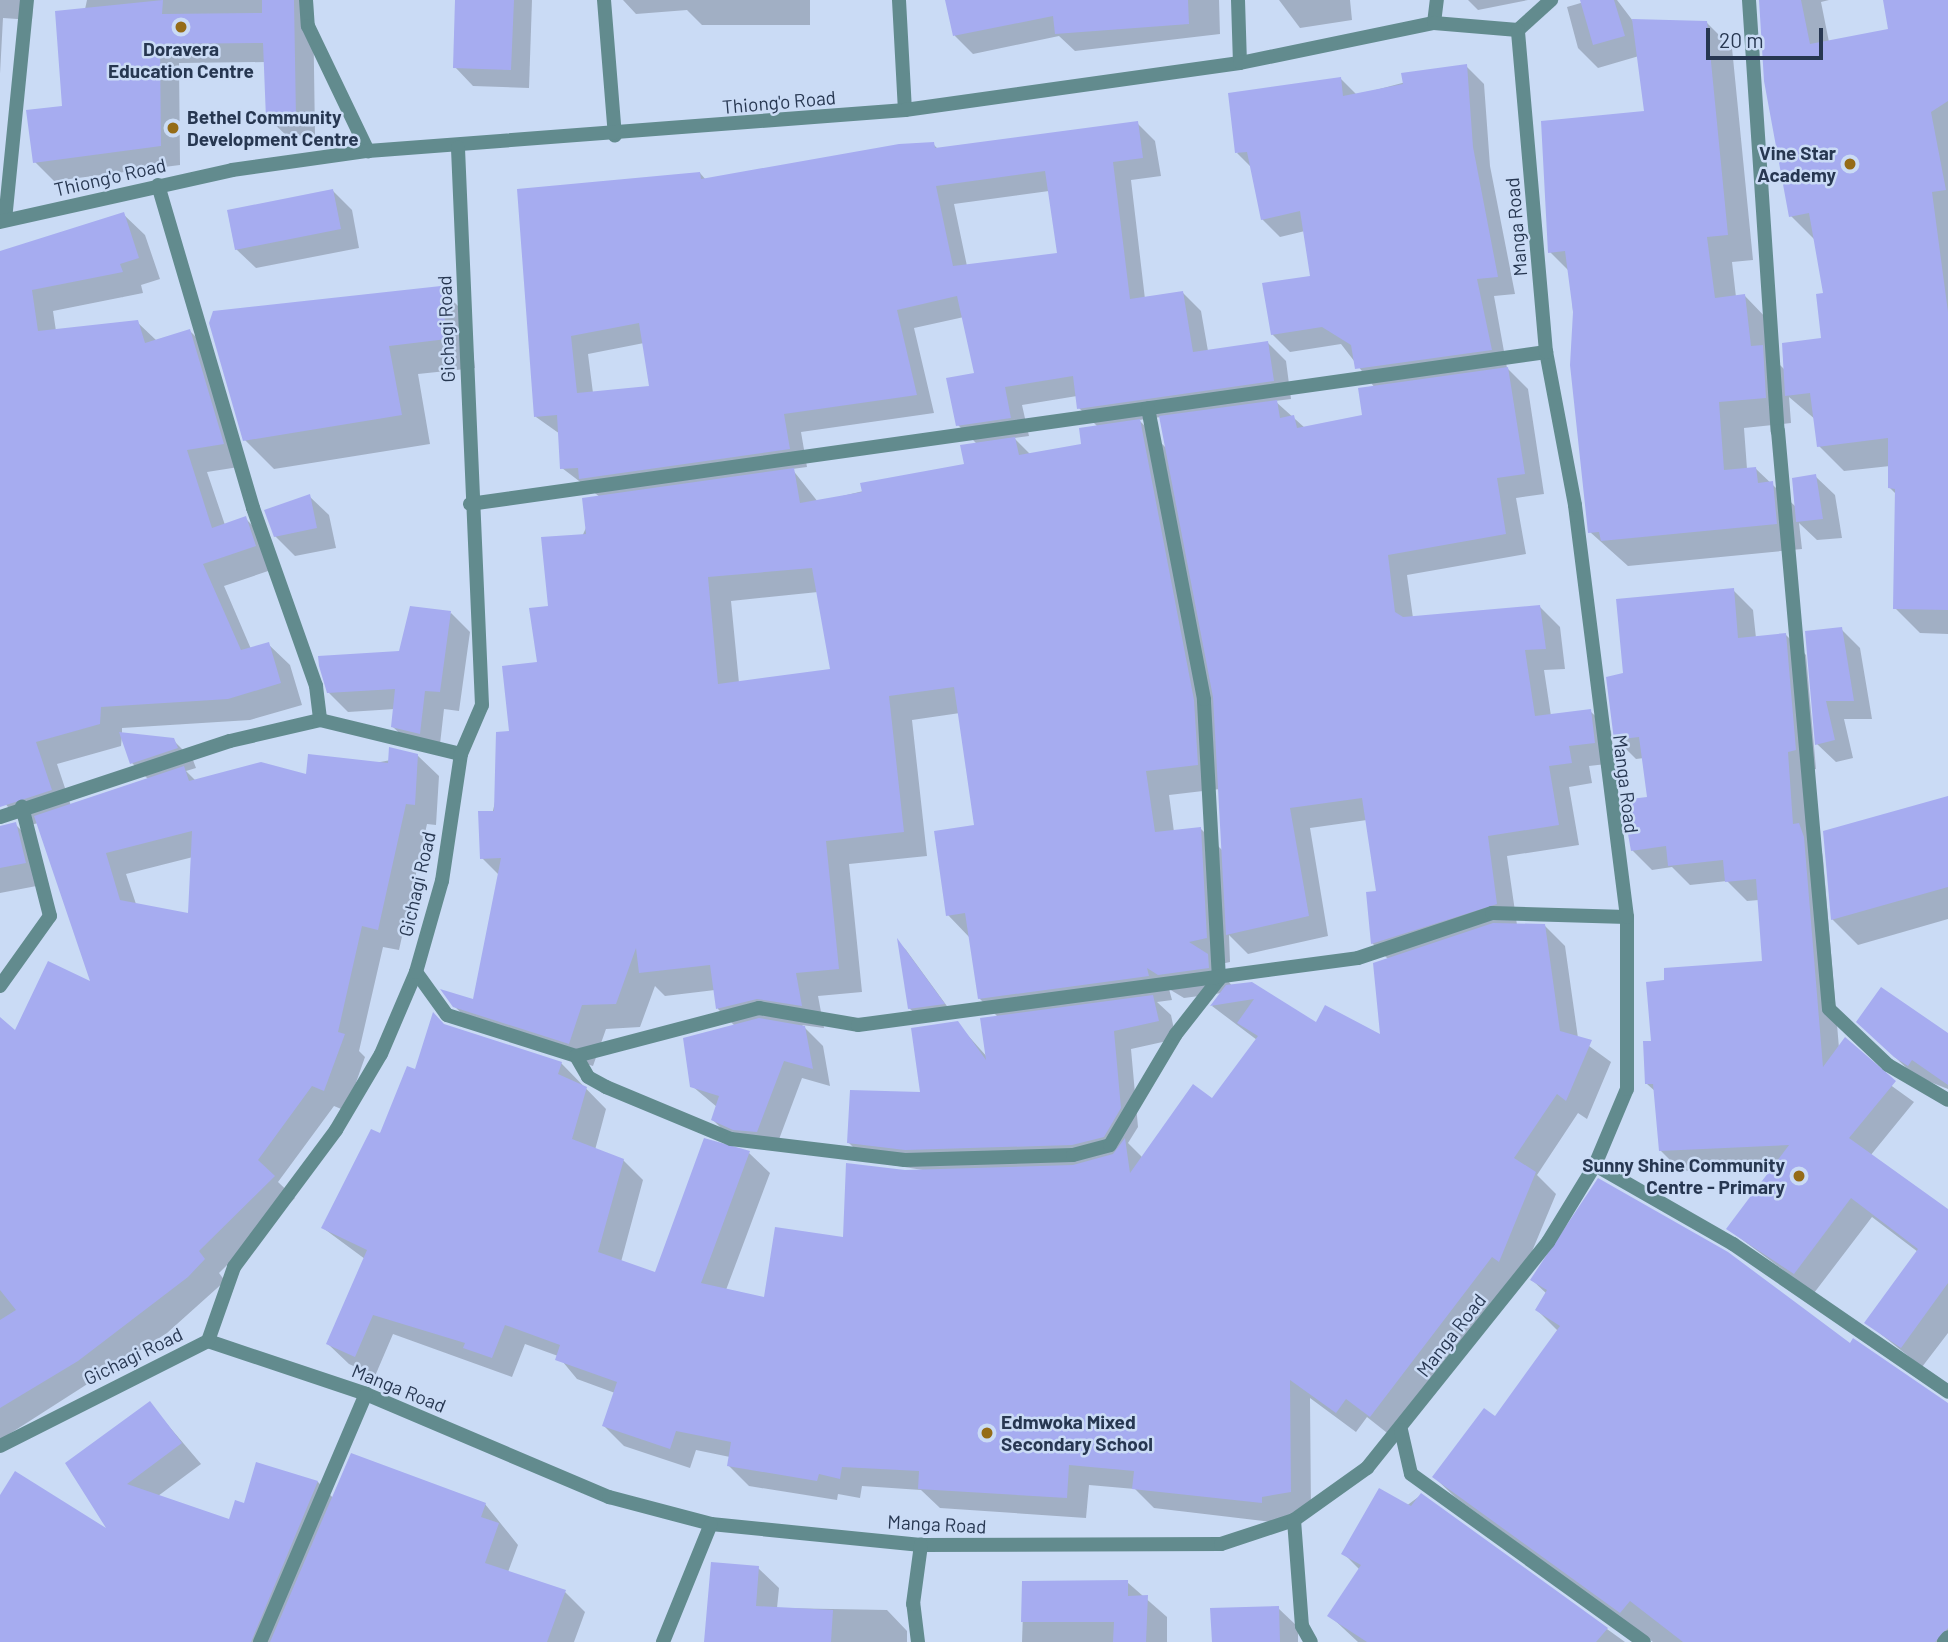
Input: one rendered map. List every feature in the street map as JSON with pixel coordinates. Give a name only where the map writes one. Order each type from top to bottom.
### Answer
[{"type":"street","points":[[3,221],[27,0]]},
{"type":"street","points":[[306,0],[308,26],[368,151]]},
{"type":"street","points":[[604,0],[615,136]]},
{"type":"street","points":[[899,0],[905,110]]},
{"type":"street","points":[[1238,0],[1240,63]]},
{"type":"street","points":[[1434,23],[1437,0]]},
{"type":"street","points":[[1518,30],[1551,0]]},
{"type":"street","points":[[1749,0],[1816,903],[1829,1009],[1888,1065],[1948,1100]]},
{"type":"street","name":"Thiong'o Road","points":[[3,221],[158,186],[368,151],[458,148],[905,110],[1240,63],[1434,23],[1518,30]]},
{"type":"street","name":"Manga Road","points":[[208,1341],[366,1394],[609,1497],[711,1524],[921,1545],[1221,1544],[1262,1536],[1294,1520],[1367,1468],[1401,1430],[1548,1241],[1595,1165],[1627,1089],[1627,917],[1575,505],[1546,352],[1518,30]]},
{"type":"street","name":"Gichagi Road","points":[[0,1446],[208,1341],[234,1267],[336,1130],[381,1054],[416,972],[442,881],[461,754],[482,705],[470,504],[458,148]]},
{"type":"street","points":[[158,186],[253,508],[316,686],[320,720]]},
{"type":"street","points":[[470,504],[1546,352]]},
{"type":"street","points":[[576,1056],[588,1077],[606,1087],[731,1139],[905,1160],[1073,1155],[1110,1145],[1176,1034],[1219,979],[1205,699],[1148,408]]},
{"type":"street","points":[[0,817],[22,807],[320,720],[461,754]]},
{"type":"street","points":[[0,986],[50,916],[22,807]]},
{"type":"street","points":[[416,972],[447,1015],[576,1056],[759,1008],[858,1025],[1219,979],[1358,958],[1492,913],[1627,917]]},
{"type":"street","points":[[1595,1165],[1733,1244],[1948,1392]]},
{"type":"street","points":[[260,1642],[366,1394]]},
{"type":"street","points":[[1401,1430],[1411,1474],[1644,1642]]},
{"type":"street","points":[[1294,1520],[1302,1626],[1311,1642]]},
{"type":"street","points":[[663,1642],[711,1524]]},
{"type":"street","points":[[918,1642],[913,1604],[921,1545]]},
{"type":"street","points":[[1944,1642],[1948,1636]]},
{"type":"building","points":[[163,0],[162,14],[262,13],[262,0],[294,0],[296,118],[266,119],[263,43],[160,44],[161,146],[33,163],[26,110],[62,106],[55,11]]},
{"type":"building","points":[[455,0],[514,0],[511,70],[453,68]]},
{"type":"building","points":[[945,0],[1188,0],[1189,24],[1055,34],[1053,16],[953,36]]},
{"type":"building","points":[[1580,0],[1614,0],[1625,36],[1593,45]]},
{"type":"building","points":[[1759,0],[1801,0],[1810,44],[1888,29],[1883,0],[1948,0],[1948,101],[1931,112],[1946,190],[1932,192],[1948,312],[1948,610],[1893,609],[1895,489],[1888,488],[1888,438],[1817,447],[1810,393],[1785,396],[1782,343],[1821,338],[1816,294],[1823,293],[1809,213],[1789,217],[1764,81]]},
{"type":"building","points":[[1632,19],[1707,21],[1728,235],[1707,237],[1715,298],[1745,294],[1751,346],[1763,345],[1766,398],[1719,402],[1724,470],[1756,467],[1758,483],[1773,481],[1777,524],[1601,541],[1599,532],[1588,533],[1570,365],[1573,312],[1565,251],[1548,253],[1541,121],[1644,111]]},
{"type":"building","points":[[1467,64],[1473,147],[1498,277],[1477,279],[1492,350],[1355,369],[1351,345],[1322,327],[1271,335],[1262,283],[1310,276],[1300,211],[1261,220],[1247,152],[1235,153],[1228,93],[1341,77],[1343,96],[1403,84],[1401,73]]},
{"type":"building","points":[[1138,121],[1143,158],[1113,162],[1130,299],[1183,291],[1193,352],[1268,341],[1274,381],[1077,409],[1073,376],[1005,387],[1011,418],[956,426],[946,378],[974,373],[957,296],[897,310],[917,395],[784,414],[790,449],[579,479],[578,468],[560,469],[557,415],[534,417],[517,189],[700,172],[701,179],[899,144],[934,142],[935,148]],"holes":[[[1045,171],[1057,253],[953,266],[936,186]],[[639,323],[649,386],[577,393],[571,336]]]},
{"type":"building","points":[[333,189],[341,229],[235,250],[227,210]]},
{"type":"building","points":[[124,212],[139,258],[120,264],[123,272],[32,290],[38,331],[138,320],[145,343],[190,329],[224,444],[187,450],[212,528],[246,516],[256,546],[203,564],[241,650],[269,642],[281,683],[228,699],[101,707],[100,724],[36,742],[52,790],[0,807],[0,251]]},
{"type":"building","points":[[441,286],[447,339],[389,346],[402,415],[243,441],[209,323],[213,311]]},
{"type":"building","points":[[1508,367],[1525,474],[1497,478],[1506,534],[1388,555],[1395,612],[1403,617],[1540,605],[1546,649],[1525,650],[1535,716],[1591,709],[1595,743],[1569,746],[1572,763],[1549,766],[1559,825],[1488,836],[1497,904],[1371,944],[1366,892],[1376,891],[1362,798],[1290,808],[1309,916],[1226,935],[1213,697],[1159,416],[1277,400],[1280,418],[1294,415],[1297,428],[1362,415],[1358,388]]},
{"type":"building","points":[[1140,419],[1194,700],[1198,765],[1146,771],[1155,832],[1201,827],[1207,938],[1189,942],[1208,954],[1209,968],[1158,975],[1147,968],[1149,976],[978,999],[965,913],[946,916],[934,831],[974,825],[954,687],[889,696],[904,832],[826,841],[839,969],[796,973],[802,1006],[757,999],[716,1009],[710,965],[639,973],[636,948],[616,1004],[582,1005],[569,1044],[453,1007],[440,989],[473,999],[501,858],[480,859],[478,811],[494,811],[496,732],[509,731],[502,666],[537,662],[529,608],[548,606],[541,537],[586,534],[582,498],[794,468],[800,503],[862,492],[860,483],[964,464],[960,445],[1015,437],[1019,455],[1081,444],[1079,428]],"holes":[[[812,568],[830,669],[718,684],[708,577]]]},
{"type":"building","points":[[1816,474],[1823,519],[1796,522],[1792,478]]},
{"type":"building","points":[[310,494],[317,528],[274,537],[264,510]]},
{"type":"building","points":[[1734,588],[1738,638],[1786,633],[1796,750],[1788,752],[1793,824],[1799,823],[1804,837],[1823,1067],[1845,1037],[1896,1081],[1849,1138],[1948,1209],[1948,1283],[1901,1348],[1864,1323],[1918,1249],[1851,1198],[1794,1274],[1726,1229],[1789,1145],[1659,1151],[1653,1084],[1645,1084],[1643,1041],[1651,1041],[1646,982],[1664,980],[1664,968],[1762,961],[1756,879],[1725,882],[1723,860],[1668,866],[1666,846],[1631,851],[1622,800],[1647,797],[1639,737],[1614,740],[1606,677],[1623,673],[1616,599]]},
{"type":"building","points":[[410,606],[451,611],[440,692],[425,691],[420,734],[391,727],[395,689],[327,693],[318,656],[399,651]]},
{"type":"building","points":[[1842,627],[1854,701],[1826,701],[1835,740],[1815,745],[1805,631]]},
{"type":"building","points":[[119,732],[174,738],[178,748],[130,764]]},
{"type":"building","points":[[389,747],[418,754],[415,805],[406,804],[378,930],[362,926],[338,1032],[345,1034],[324,1091],[312,1086],[258,1160],[275,1176],[199,1251],[205,1259],[188,1277],[78,1361],[0,1408],[0,1320],[16,1310],[0,1290],[0,1017],[15,1030],[48,961],[90,981],[34,816],[184,766],[189,781],[261,762],[306,774],[308,754],[388,763]],"holes":[[[192,831],[188,913],[120,900],[106,853]]]},
{"type":"building","points":[[1948,796],[1948,887],[1831,920],[1823,831]]},
{"type":"building","points":[[16,822],[26,863],[0,868],[0,826]]},
{"type":"building","points":[[1493,923],[1545,924],[1560,1031],[1592,1040],[1566,1101],[1557,1094],[1514,1158],[1536,1172],[1499,1262],[1492,1257],[1370,1417],[1346,1399],[1336,1413],[1290,1380],[1291,1492],[1262,1497],[1262,1503],[1132,1489],[1134,1471],[1069,1465],[1067,1498],[918,1489],[919,1471],[842,1467],[840,1479],[819,1474],[817,1481],[727,1466],[731,1442],[676,1431],[670,1449],[602,1426],[617,1382],[555,1360],[560,1345],[505,1325],[492,1358],[463,1348],[465,1343],[373,1315],[355,1357],[326,1344],[367,1250],[321,1228],[371,1129],[380,1133],[407,1066],[415,1069],[433,1012],[444,1024],[562,1062],[558,1074],[587,1087],[572,1139],[624,1159],[598,1252],[655,1272],[704,1138],[750,1151],[701,1283],[764,1297],[775,1227],[843,1237],[846,1163],[905,1170],[1073,1165],[1113,1154],[1125,1138],[1130,1173],[1193,1084],[1212,1098],[1258,1036],[1237,1023],[1254,999],[1210,1006],[1226,985],[1252,982],[1316,1022],[1325,1005],[1380,1034],[1373,963]]},
{"type":"building","points":[[897,938],[945,1004],[908,1009]]},
{"type":"building","points":[[1881,987],[1948,1033],[1948,1085],[1912,1060],[1908,1066],[1894,1057],[1856,1022]]},
{"type":"building","points":[[1153,995],[1159,1021],[1114,1031],[1121,1108],[1104,1137],[1072,1145],[905,1150],[847,1143],[850,1090],[920,1092],[911,1028],[958,1021],[986,1060],[980,1018]]},
{"type":"building","points":[[759,1018],[805,1026],[813,1069],[784,1061],[757,1132],[733,1130],[711,1120],[719,1096],[690,1087],[683,1038]]},
{"type":"building","points":[[1598,1178],[1728,1252],[1850,1343],[1853,1338],[1948,1403],[1948,1628],[1935,1642],[1683,1642],[1630,1601],[1620,1613],[1432,1477],[1484,1408],[1495,1416],[1560,1326],[1535,1310],[1547,1290],[1530,1280]]},
{"type":"building","points":[[150,1401],[182,1443],[127,1484],[229,1519],[235,1500],[244,1503],[256,1462],[318,1481],[251,1642],[0,1642],[0,1495],[15,1471],[106,1528],[65,1463]]},
{"type":"building","points":[[351,1453],[486,1503],[481,1517],[499,1523],[485,1563],[566,1590],[547,1642],[270,1642]]},
{"type":"building","points":[[1379,1488],[1411,1506],[1421,1493],[1608,1628],[1596,1642],[1367,1642],[1327,1616],[1361,1565],[1341,1554]]},
{"type":"building","points":[[711,1562],[759,1566],[756,1606],[833,1610],[831,1642],[704,1642]]},
{"type":"building","points":[[1128,1580],[1128,1596],[1148,1595],[1146,1642],[1113,1642],[1114,1622],[1021,1622],[1022,1581]]},
{"type":"building","points":[[1279,1606],[1280,1642],[1212,1642],[1210,1608]]},
{"type":"place","name":"Doravera Education Centre","points":[[181,27]]},
{"type":"place","name":"Bethel Community Development Centre","points":[[173,128]]},
{"type":"place","name":"Vine Star Academy","points":[[1850,164]]},
{"type":"place","name":"Sunny Shine Community Centre - Primary","points":[[1799,1176]]},
{"type":"place","name":"Edmwoka Mixed Secondary School","points":[[987,1433]]}]
